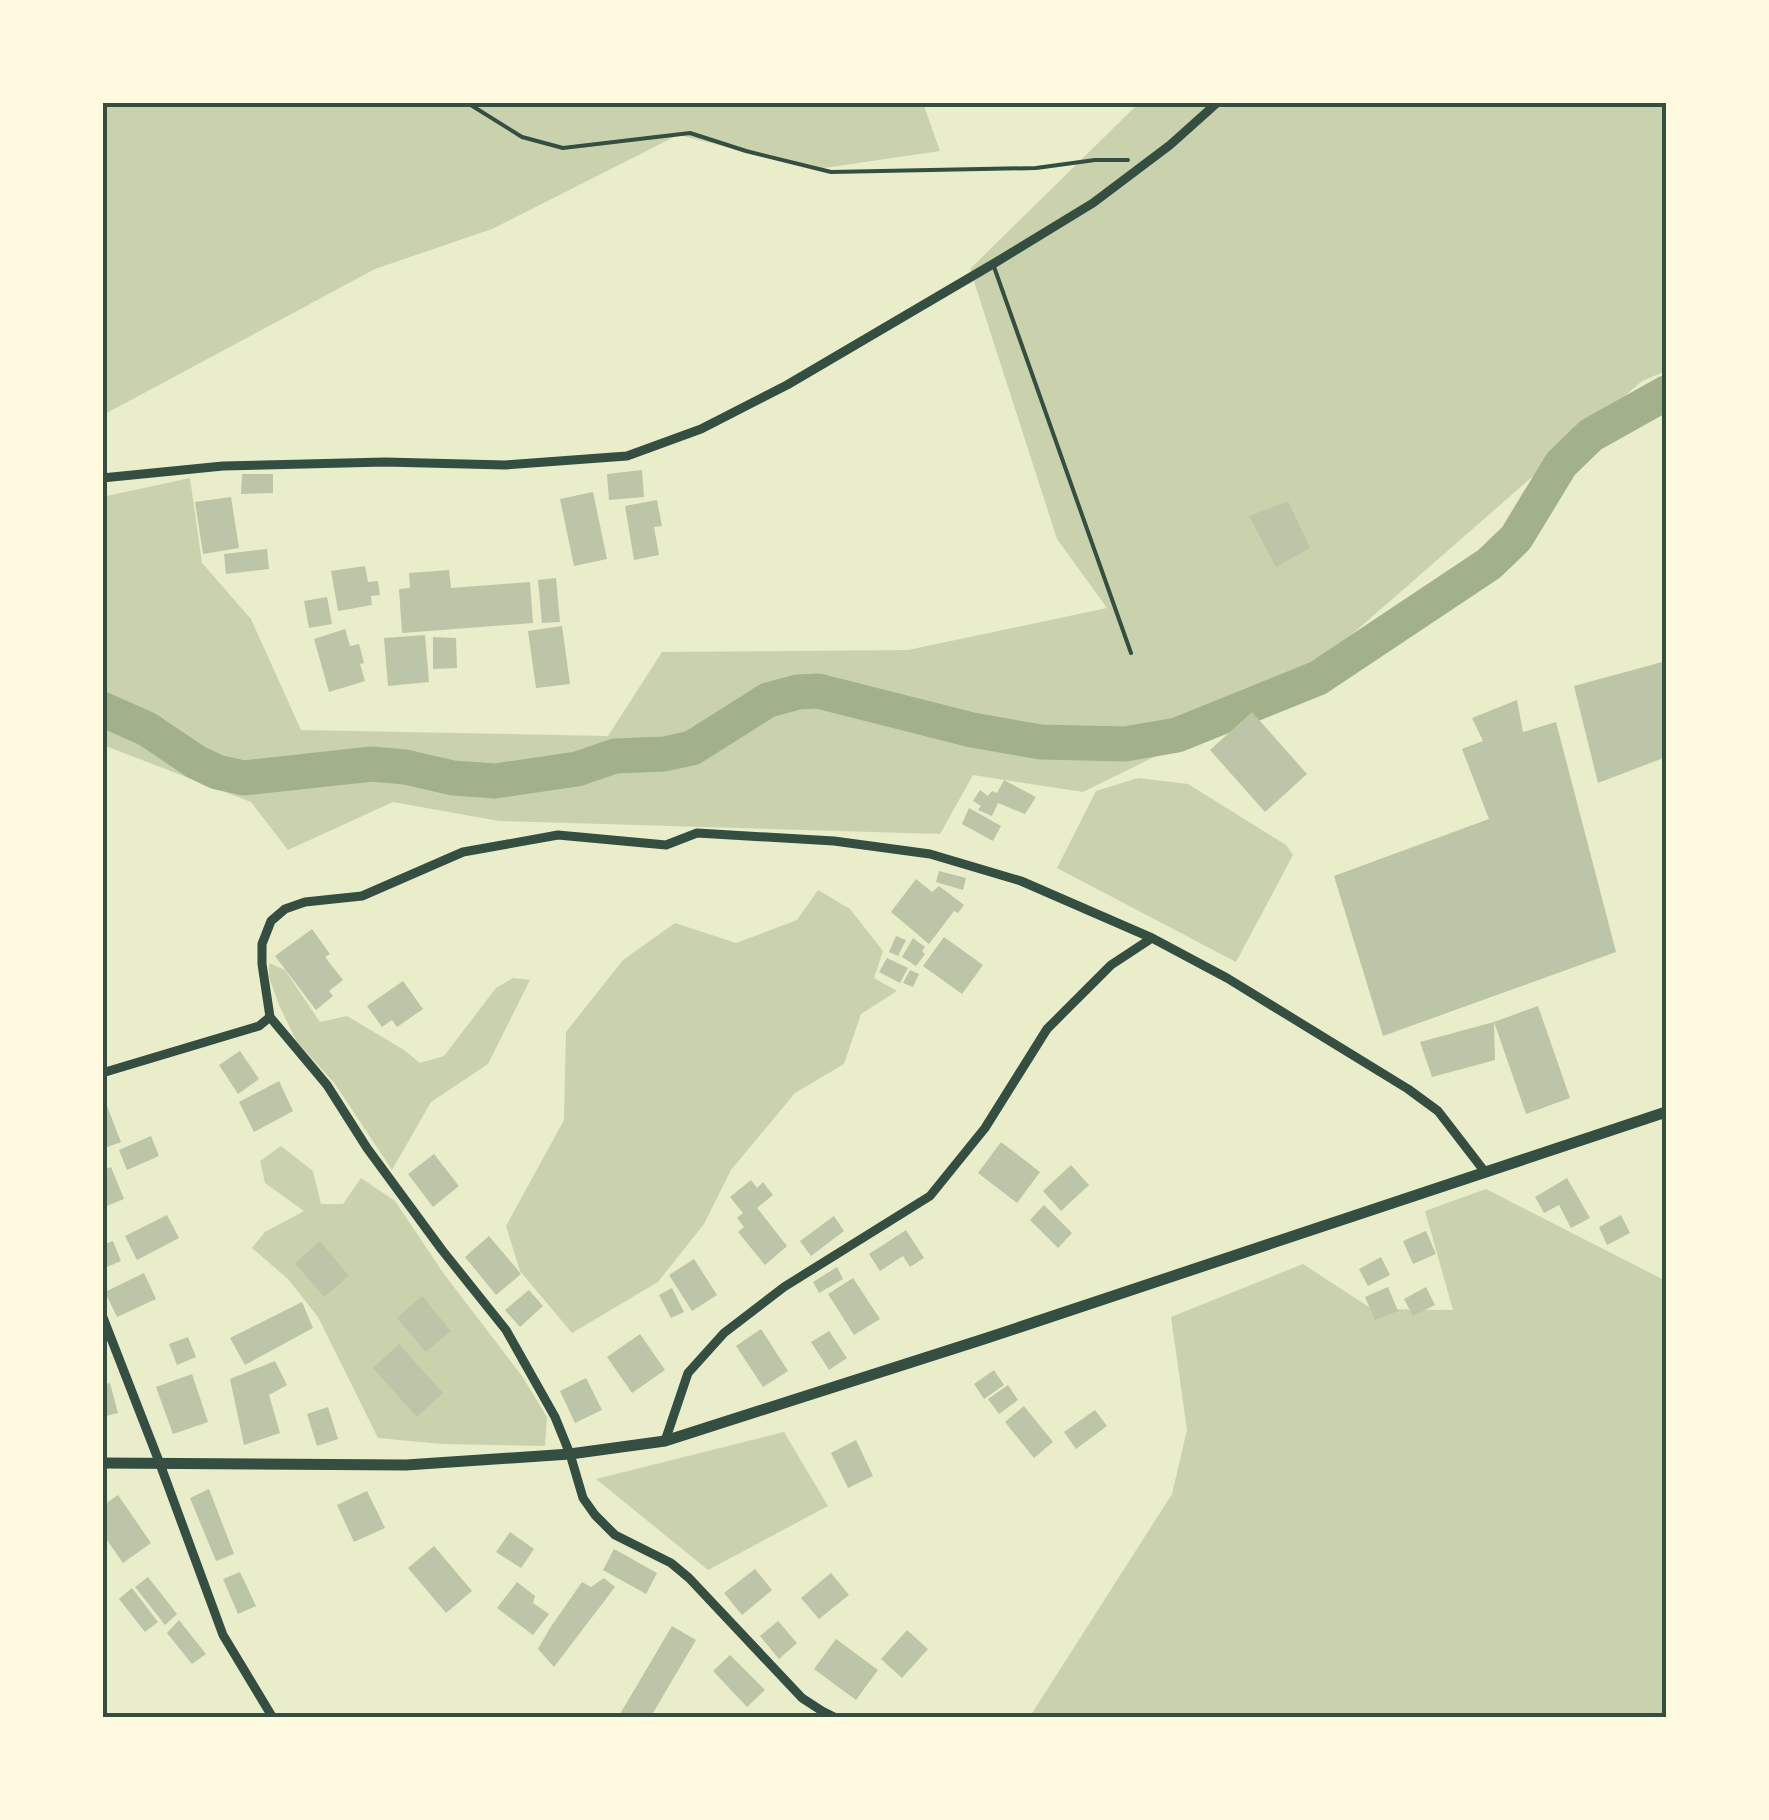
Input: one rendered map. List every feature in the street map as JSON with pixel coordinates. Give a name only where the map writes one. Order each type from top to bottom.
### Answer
[{"type":"main road","points":[[102,1464],[406,1465],[570,1454],[665,1441],[1666,1112]]},
{"type":"street","points":[[102,478],[223,466],[385,462],[505,465],[626,456],[700,429],[787,385],[993,264],[1094,203],[1170,145],[1218,102]]},
{"type":"street","points":[[836,1718],[802,1698],[689,1578],[671,1563],[615,1535],[583,1498],[555,1417],[506,1330],[442,1250],[326,1085],[270,1017],[262,944],[270,921],[285,909],[305,902],[362,896],[463,852],[558,835],[666,845],[697,833],[757,835],[930,854],[1020,882],[1152,938],[1227,978],[1438,1111],[1485,1172]]},
{"type":"street","points":[[665,1441],[688,1373],[724,1333],[784,1287],[930,1196],[985,1128],[1047,1029],[1111,965],[1152,938]]},
{"type":"street","points":[[102,1072],[259,1026],[270,1017]]},
{"type":"street","points":[[102,1315],[222,1635],[273,1718]]},
{"type":"lane","points":[[993,264],[1131,653]]},
{"type":"path","points":[[466,102],[522,137],[563,148],[690,133],[830,172],[1036,168],[1096,160],[1148,160]]},
{"type":"green space","points":[[103,103],[923,103],[940,151],[817,169],[678,135],[492,229],[375,269],[103,415]]},
{"type":"green space","points":[[1139,103],[1666,103],[1666,371],[1642,381],[1286,692],[1083,792],[973,775],[940,834],[499,821],[393,802],[288,850],[251,802],[103,745],[102,497],[190,478],[202,563],[251,619],[301,730],[608,736],[662,652],[908,650],[1107,608],[1057,539],[970,269]]},
{"type":"green space","points":[[1138,778],[1188,784],[1286,845],[1293,855],[1236,962],[1057,868],[1096,791]]},
{"type":"green space","points":[[818,890],[850,909],[883,951],[874,978],[897,991],[861,1014],[844,1064],[795,1093],[731,1170],[704,1224],[658,1282],[572,1333],[520,1271],[506,1226],[564,1120],[566,1032],[623,960],[675,923],[736,943],[797,920]]},
{"type":"green space","points":[[269,963],[285,970],[320,1022],[347,1016],[420,1063],[444,1056],[496,988],[513,978],[530,980],[488,1064],[431,1102],[392,1170],[335,1084],[297,1042],[269,977]]},
{"type":"green space","points":[[281,1146],[313,1171],[321,1204],[343,1204],[361,1178],[395,1201],[444,1274],[522,1376],[547,1417],[545,1446],[378,1438],[318,1317],[288,1279],[252,1248],[265,1232],[304,1211],[265,1183],[260,1161]]},
{"type":"green space","points":[[1486,1189],[1666,1281],[1666,1717],[1029,1718],[1172,1494],[1187,1430],[1171,1317],[1303,1264],[1372,1309],[1453,1310],[1425,1211]]},
{"type":"green space","points":[[784,1432],[828,1506],[708,1570],[596,1479]]},
{"type":"building","points":[[642,470],[644,497],[609,500],[607,474]]},
{"type":"building","points":[[242,474],[273,474],[273,493],[241,494]]},
{"type":"building","points":[[593,492],[607,559],[574,566],[560,499]]},
{"type":"building","points":[[231,497],[239,548],[203,554],[195,502]]},
{"type":"building","points":[[657,500],[662,526],[654,527],[659,555],[634,560],[625,506]]},
{"type":"building","points":[[1288,501],[1310,548],[1276,567],[1249,516]]},
{"type":"building","points":[[267,549],[269,569],[226,574],[224,554]]},
{"type":"building","points":[[365,566],[368,582],[378,581],[380,595],[371,596],[372,605],[338,611],[331,571]]},
{"type":"building","points":[[449,570],[451,588],[530,582],[533,623],[402,633],[399,589],[410,588],[409,573]]},
{"type":"building","points":[[556,578],[560,622],[542,623],[538,580]]},
{"type":"building","points":[[327,597],[332,624],[309,628],[304,601]]},
{"type":"building","points":[[562,626],[570,684],[536,688],[528,631]]},
{"type":"building","points":[[345,629],[350,646],[359,644],[365,681],[329,692],[314,639]]},
{"type":"building","points":[[425,635],[429,682],[388,686],[384,638]]},
{"type":"building","points":[[433,637],[456,638],[457,668],[433,669]]},
{"type":"building","points":[[1666,661],[1666,757],[1598,783],[1574,686]]},
{"type":"building","points":[[1517,700],[1523,732],[1556,722],[1616,952],[1383,1036],[1334,876],[1489,819],[1462,749],[1483,741],[1472,718]]},
{"type":"building","points":[[1252,712],[1307,774],[1265,812],[1210,750]]},
{"type":"building","points":[[1004,780],[1036,797],[1025,814],[998,803],[992,816],[978,810],[981,806],[973,801],[980,790],[988,796],[992,791],[997,793]]},
{"type":"building","points":[[969,808],[1001,826],[993,841],[962,824]]},
{"type":"building","points":[[939,871],[966,878],[963,890],[936,882]]},
{"type":"building","points":[[916,879],[932,892],[939,886],[964,905],[958,913],[954,911],[929,944],[891,912]]},
{"type":"building","points":[[312,929],[330,954],[325,957],[343,980],[329,991],[333,996],[316,1010],[275,956]]},
{"type":"building","points":[[896,936],[906,940],[898,956],[889,952]]},
{"type":"building","points":[[944,937],[983,965],[962,994],[923,966]]},
{"type":"building","points":[[913,938],[925,947],[916,966],[902,957]]},
{"type":"building","points":[[887,958],[908,968],[900,983],[879,972]]},
{"type":"building","points":[[910,970],[919,974],[913,987],[903,983]]},
{"type":"building","points":[[403,981],[423,1009],[397,1027],[392,1020],[382,1027],[367,1006]]},
{"type":"building","points":[[1538,1006],[1570,1098],[1526,1114],[1494,1022]]},
{"type":"building","points":[[1494,1022],[1495,1060],[1432,1077],[1420,1042]]},
{"type":"building","points":[[240,1051],[259,1079],[238,1094],[219,1065]]},
{"type":"building","points":[[279,1081],[293,1111],[254,1132],[239,1102]]},
{"type":"building","points":[[102,1093],[121,1142],[102,1149]]},
{"type":"building","points":[[151,1136],[159,1156],[127,1170],[119,1150]]},
{"type":"building","points":[[1001,1142],[1040,1172],[1017,1203],[978,1173]]},
{"type":"building","points":[[434,1154],[459,1186],[433,1207],[408,1174]]},
{"type":"building","points":[[1071,1165],[1089,1185],[1061,1211],[1043,1191]]},
{"type":"building","points":[[111,1167],[124,1199],[104,1207],[102,1170]]},
{"type":"building","points":[[1567,1178],[1590,1218],[1571,1228],[1559,1205],[1544,1213],[1535,1197]]},
{"type":"building","points":[[751,1180],[757,1188],[763,1182],[773,1195],[757,1208],[787,1246],[765,1265],[738,1232],[744,1227],[737,1218],[743,1213],[730,1197]]},
{"type":"building","points":[[1044,1205],[1072,1233],[1058,1248],[1030,1220]]},
{"type":"building","points":[[167,1215],[179,1238],[137,1260],[125,1236]]},
{"type":"building","points":[[1621,1215],[1630,1233],[1607,1245],[1599,1227]]},
{"type":"building","points":[[834,1216],[844,1231],[811,1256],[800,1241]]},
{"type":"building","points":[[906,1230],[924,1258],[910,1267],[903,1256],[880,1271],[869,1254]]},
{"type":"building","points":[[1426,1231],[1436,1254],[1413,1264],[1403,1241]]},
{"type":"building","points":[[489,1236],[521,1274],[496,1295],[465,1257]]},
{"type":"building","points":[[113,1241],[121,1261],[102,1269],[102,1245]]},
{"type":"building","points":[[320,1241],[349,1276],[324,1297],[295,1263]]},
{"type":"building","points":[[1381,1257],[1390,1275],[1368,1286],[1359,1269]]},
{"type":"building","points":[[694,1259],[717,1295],[692,1311],[669,1275]]},
{"type":"building","points":[[837,1267],[843,1279],[819,1293],[813,1282]]},
{"type":"building","points":[[144,1273],[156,1299],[117,1317],[105,1292]]},
{"type":"building","points":[[853,1278],[880,1319],[854,1335],[828,1294]]},
{"type":"building","points":[[1388,1287],[1398,1311],[1375,1320],[1365,1297]]},
{"type":"building","points":[[1426,1287],[1435,1305],[1413,1316],[1404,1299]]},
{"type":"building","points":[[672,1288],[684,1312],[671,1318],[659,1295]]},
{"type":"building","points":[[529,1290],[543,1306],[520,1327],[505,1310]]},
{"type":"building","points":[[422,1296],[451,1331],[426,1352],[397,1318]]},
{"type":"building","points":[[302,1302],[313,1328],[245,1365],[230,1338]]},
{"type":"building","points":[[761,1329],[788,1371],[763,1387],[736,1346]]},
{"type":"building","points":[[829,1331],[847,1358],[829,1370],[811,1342]]},
{"type":"building","points":[[640,1334],[665,1370],[632,1393],[607,1357]]},
{"type":"building","points":[[188,1337],[196,1357],[177,1365],[169,1344]]},
{"type":"building","points":[[399,1344],[443,1393],[417,1417],[373,1368]]},
{"type":"building","points":[[275,1361],[287,1385],[269,1395],[280,1433],[244,1445],[230,1379]]},
{"type":"building","points":[[994,1370],[1004,1385],[984,1399],[974,1384]]},
{"type":"building","points":[[192,1374],[208,1422],[173,1434],[156,1387]]},
{"type":"building","points":[[586,1378],[602,1410],[575,1423],[560,1391]]},
{"type":"building","points":[[110,1383],[118,1413],[102,1417],[102,1385]]},
{"type":"building","points":[[1008,1385],[1018,1400],[999,1414],[988,1399]]},
{"type":"building","points":[[1024,1406],[1053,1442],[1034,1458],[1005,1422]]},
{"type":"building","points":[[328,1407],[338,1439],[317,1446],[307,1414]]},
{"type":"building","points":[[1095,1410],[1107,1426],[1076,1449],[1064,1432]]},
{"type":"building","points":[[856,1440],[873,1476],[848,1488],[831,1453]]},
{"type":"building","points":[[209,1489],[234,1554],[216,1561],[190,1498]]},
{"type":"building","points":[[367,1491],[385,1528],[354,1542],[337,1505]]},
{"type":"building","points":[[118,1495],[151,1543],[123,1563],[102,1533],[102,1506]]},
{"type":"building","points":[[510,1532],[534,1549],[521,1568],[496,1552]]},
{"type":"building","points":[[434,1546],[472,1591],[446,1613],[408,1568]]},
{"type":"building","points":[[614,1549],[657,1573],[646,1594],[603,1570]]},
{"type":"building","points":[[755,1569],[772,1590],[742,1615],[724,1593]]},
{"type":"building","points":[[240,1572],[256,1606],[238,1614],[223,1579]]},
{"type":"building","points":[[831,1573],[849,1595],[819,1619],[801,1598]]},
{"type":"building","points":[[148,1577],[177,1614],[165,1625],[135,1587]]},
{"type":"building","points":[[604,1578],[615,1587],[554,1667],[538,1649],[582,1582],[591,1587]]},
{"type":"building","points":[[517,1582],[535,1596],[533,1603],[549,1614],[533,1635],[497,1608]]},
{"type":"building","points":[[132,1588],[158,1622],[145,1632],[119,1599]]},
{"type":"building","points":[[179,1620],[206,1654],[192,1664],[167,1633]]},
{"type":"building","points":[[778,1621],[797,1643],[779,1659],[760,1636]]},
{"type":"building","points":[[672,1626],[696,1640],[650,1718],[626,1718],[620,1714]]},
{"type":"building","points":[[907,1630],[928,1649],[902,1678],[881,1659]]},
{"type":"building","points":[[836,1639],[878,1670],[856,1700],[814,1669]]},
{"type":"building","points":[[730,1655],[765,1690],[747,1707],[713,1671]]},
{"type":"waterway","points":[[102,709],[147,729],[196,762],[244,778],[372,764],[495,781],[577,769],[615,756],[664,754],[692,748],[768,700],[818,691],[972,730],[1041,742],[1125,744],[1177,735],[1318,678],[1489,564],[1516,538],[1561,464],[1591,435],[1666,393]]}]
